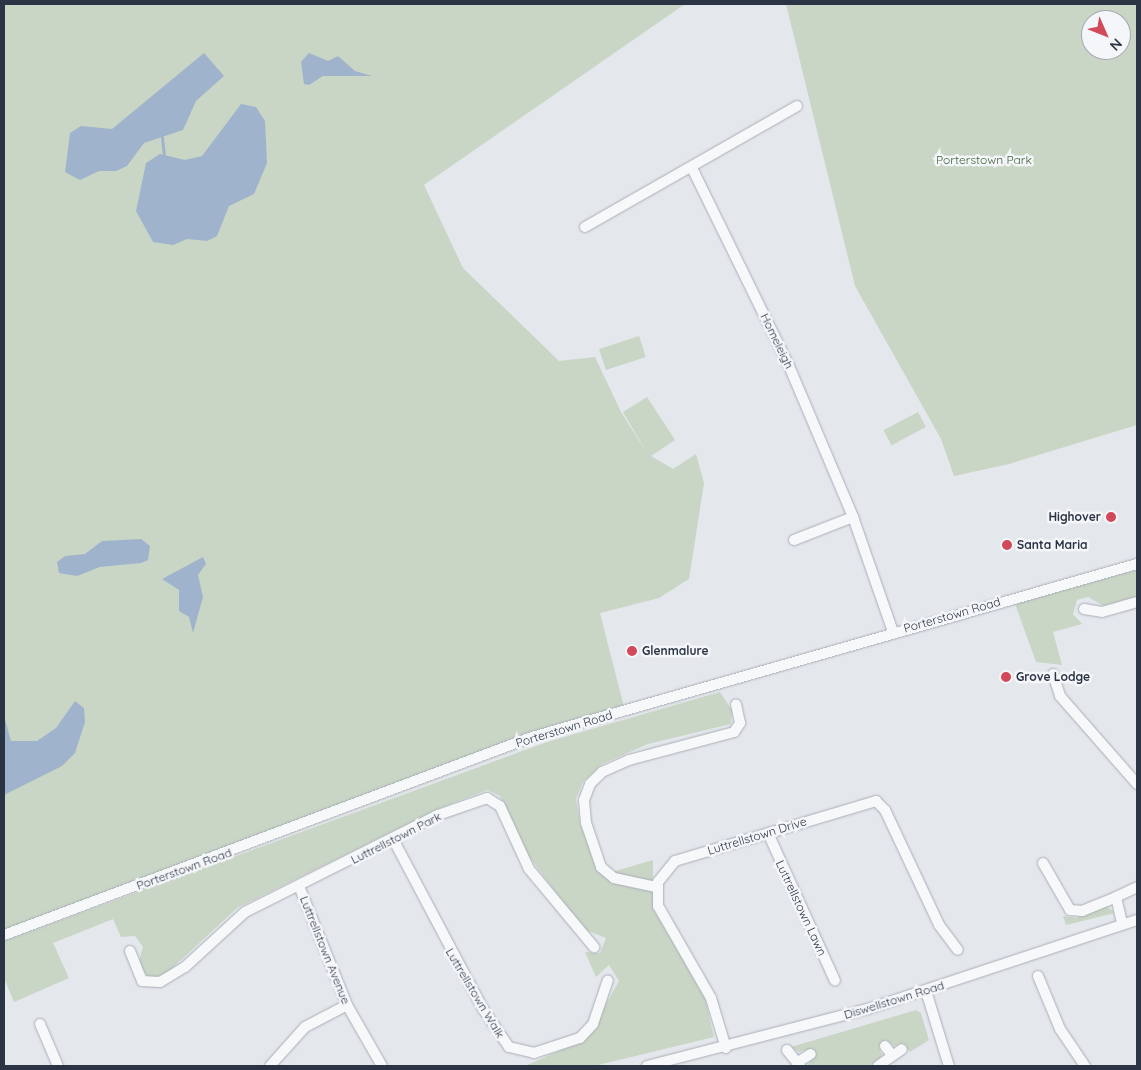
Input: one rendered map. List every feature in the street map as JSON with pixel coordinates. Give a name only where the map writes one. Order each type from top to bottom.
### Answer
[{"type":"street","points":[[584,227],[692,168],[798,106]]},
{"type":"street","name":"Homeleigh","points":[[692,168],[790,366],[853,517],[893,632]]},
{"type":"street","points":[[794,540],[853,517]]},
{"type":"street","name":"Porterstown Road","points":[[4,935],[532,737],[893,632],[1137,564]]},
{"type":"street","points":[[1084,609],[1102,612],[1137,602]]},
{"type":"street","points":[[1053,674],[1060,696],[1134,773],[1137,784]]},
{"type":"street","points":[[726,1048],[711,998],[658,906],[656,887],[614,878],[601,868],[586,823],[584,800],[590,784],[602,772],[629,760],[734,732],[740,724],[736,704]]},
{"type":"street","name":"Luttrellstown Park","points":[[130,951],[142,981],[160,982],[184,967],[233,920],[438,815],[487,798],[495,800],[529,868],[594,947]]},
{"type":"street","name":"Luttrellstown Drive","points":[[656,887],[665,869],[675,861],[868,800],[879,803],[940,925],[958,950]]},
{"type":"street","name":"Luttrellstown Lawn","points":[[768,833],[835,981]]},
{"type":"street","name":"Luttrellstown Walk","points":[[393,839],[474,993],[508,1047],[534,1053],[580,1038],[593,1024],[608,980]]},
{"type":"street","points":[[1043,863],[1070,910],[1082,911],[1137,887]]},
{"type":"street","name":"Luttrellstown Avenue","points":[[299,886],[347,1005],[382,1066]]},
{"type":"street","points":[[1116,897],[1122,924]]},
{"type":"street","name":"Diswellstown Road","points":[[647,1066],[726,1048],[926,991],[1137,920]]},
{"type":"street","points":[[1038,976],[1060,1029],[1086,1066]]},
{"type":"street","points":[[926,991],[949,1066]]},
{"type":"street","points":[[270,1066],[305,1026],[347,1005]]},
{"type":"street","points":[[40,1024],[58,1066]]},
{"type":"street","points":[[878,1066],[888,1050],[902,1048]]},
{"type":"street","points":[[787,1050],[799,1064],[811,1054]]},
{"type":"green space","points":[[4,4],[685,4],[424,185],[463,268],[559,361],[595,357],[621,412],[647,453],[623,412],[647,397],[675,440],[651,456],[673,469],[696,454],[704,483],[689,579],[659,598],[600,613],[625,711],[532,737],[4,932]]},
{"type":"green space","name":"Porterstown Park","points":[[786,4],[1137,4],[1137,425],[1009,464],[954,476],[941,439],[855,286]]},
{"type":"green space","points":[[639,336],[646,357],[606,370],[599,349]]},
{"type":"green space","points":[[918,412],[926,427],[892,445],[884,430]]},
{"type":"green space","points":[[1137,570],[1137,597],[1104,606],[1088,597],[1077,600],[1073,614],[1082,624],[1053,632],[1062,665],[1036,662],[1014,601]]},
{"type":"green space","points":[[720,692],[732,710],[731,724],[648,744],[602,764],[583,782],[576,799],[580,824],[602,875],[653,860],[653,909],[704,994],[714,1037],[594,1066],[525,1066],[586,1039],[619,981],[609,965],[596,977],[585,952],[600,953],[606,938],[583,929],[525,851],[500,796],[487,790],[440,808],[237,908],[167,973],[152,979],[145,974],[139,961],[143,947],[135,936],[121,937],[113,919],[53,943],[69,978],[14,1002],[4,978],[4,941],[547,742]]},
{"type":"green space","points":[[1106,906],[1115,913],[1066,925],[1063,916],[1076,918]]},
{"type":"green space","points":[[916,1010],[921,1013],[929,1040],[910,1052],[903,1043],[894,1046],[886,1040],[879,1046],[882,1056],[870,1066],[807,1066],[814,1057],[810,1049],[799,1052],[791,1047]]},
{"type":"water","points":[[204,53],[224,76],[196,101],[183,130],[144,143],[127,166],[116,171],[99,171],[80,180],[65,172],[70,133],[81,126],[112,129]]},
{"type":"water","points":[[309,53],[328,61],[338,56],[355,71],[372,76],[323,76],[309,85],[304,84],[301,62]]},
{"type":"water","points":[[241,104],[256,107],[265,121],[267,163],[254,194],[229,206],[217,236],[207,241],[187,239],[173,245],[153,242],[136,211],[146,163],[160,154],[185,160],[202,156]]},
{"type":"water","points":[[141,539],[150,546],[148,560],[141,563],[100,567],[77,576],[59,573],[57,562],[65,556],[85,554],[102,541]]},
{"type":"water","points":[[203,557],[206,564],[198,575],[203,597],[193,633],[189,617],[179,611],[179,590],[162,579]]},
{"type":"water","points":[[75,701],[84,708],[85,722],[75,753],[62,766],[4,795],[4,716],[11,741],[37,741],[56,728]]},
{"type":"waterway","points":[[162,137],[164,155]]},
{"type":"place","name":"Highover","points":[[1111,517]]},
{"type":"place","name":"Santa Maria","points":[[1007,545]]},
{"type":"place","name":"Glenmalure","points":[[632,651]]},
{"type":"place","name":"Grove Lodge","points":[[1006,677]]}]
